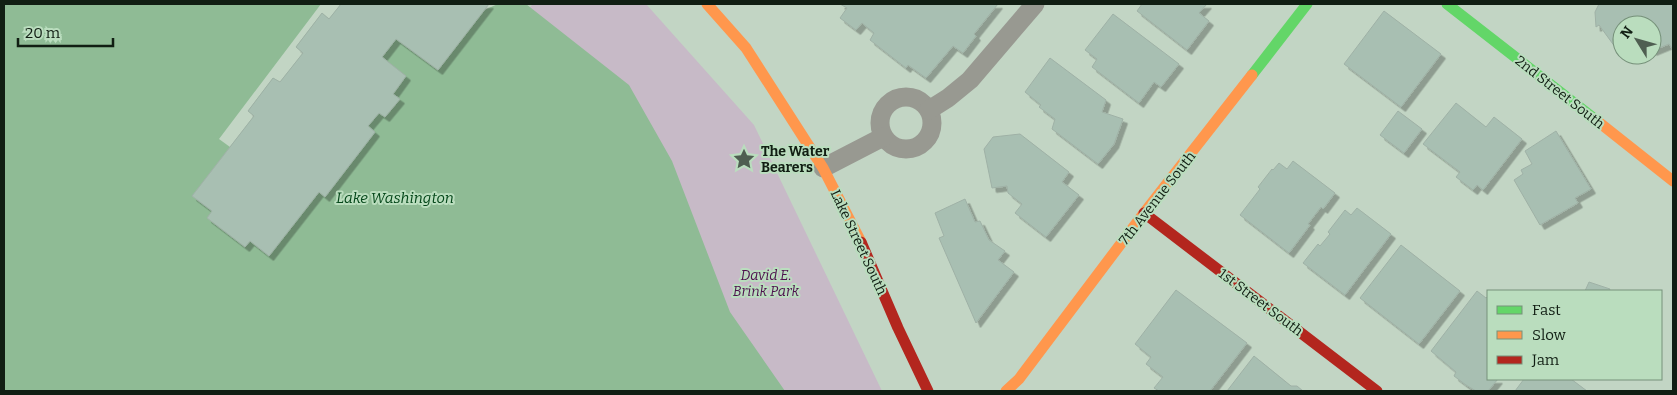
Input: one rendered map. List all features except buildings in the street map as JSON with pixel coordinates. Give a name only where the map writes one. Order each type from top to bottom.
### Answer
[{"type":"street","name":"Lake Street South","points":[[707,4],[746,48],[823,168],[857,233],[898,328],[928,391]]},
{"type":"street","name":"7th Avenue South","points":[[1006,391],[1019,379],[1144,213],[1307,4]]},
{"type":"street","name":"2nd Street South","points":[[1447,4],[1673,181]]},
{"type":"street","name":"1st Street South","points":[[1144,213],[1377,391]]},
{"type":"lane","points":[[929,110],[948,98],[970,80],[1035,4]]},
{"type":"lane","points":[[902,97],[913,98],[922,102],[929,110],[932,130],[919,147],[909,150],[898,149],[889,144],[883,137],[879,127],[880,116],[892,100],[902,97]]},
{"type":"lane","points":[[823,168],[883,137]]},
{"type":"green space","name":"David E. Brink Park","points":[[533,4],[646,4],[754,125],[882,391],[774,391],[527,10]]},
{"type":"water","name":"Lake Washington","points":[[4,4],[476,4],[484,10],[498,4],[526,4],[629,85],[672,161],[730,312],[785,391],[4,391]]},
{"type":"pier","points":[[321,4],[341,4],[329,19],[322,13],[296,47],[303,53],[280,82],[273,78],[248,111],[254,116],[230,147],[219,139]]},
{"type":"traffic: fast","points":[[1252,75],[1307,4]]},
{"type":"traffic: fast","points":[[1447,4],[1596,120]]},
{"type":"traffic: slow","points":[[707,4],[746,48],[823,168],[861,242]]},
{"type":"traffic: slow","points":[[1006,391],[1019,379],[1144,213],[1252,75]]},
{"type":"traffic: slow","points":[[1596,120],[1673,181]]},
{"type":"traffic: jam","points":[[1144,213],[1377,391]]},
{"type":"traffic: jam","points":[[861,242],[898,328],[928,391]]},
{"type":"place","name":"The Water Bearers","points":[[744,159]]}]
